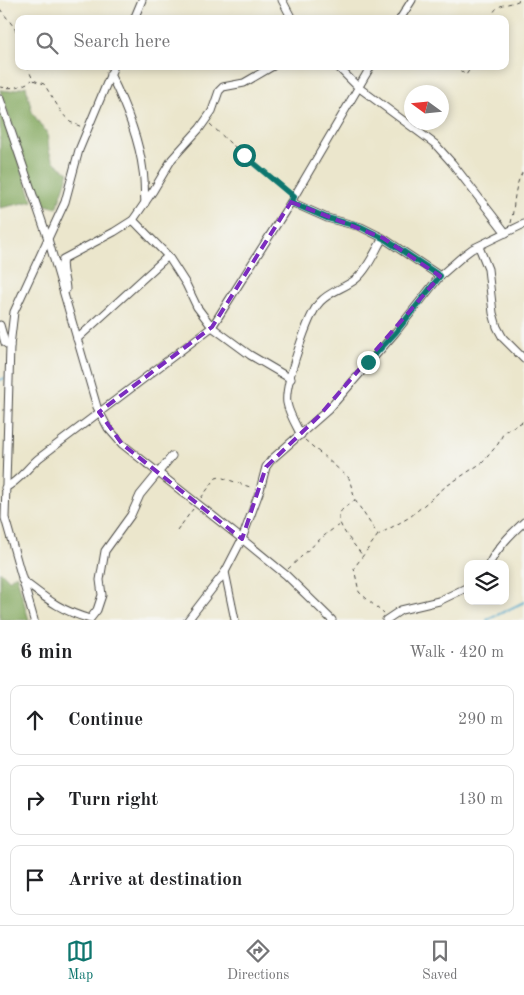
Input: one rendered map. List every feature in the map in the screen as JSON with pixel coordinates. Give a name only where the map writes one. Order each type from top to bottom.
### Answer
[{"type":"street","points":[[136,15],[142,0]]},
{"type":"street","points":[[282,0],[290,15]]},
{"type":"street","points":[[403,15],[412,0]]},
{"type":"street","points":[[34,620],[5,518],[10,346],[14,312],[65,202],[79,150],[112,70]]},
{"type":"street","points":[[66,301],[66,282],[61,266],[63,259],[133,220],[172,159],[212,111],[219,91],[223,87],[244,83],[266,70]]},
{"type":"street","points":[[341,70],[358,87],[435,144],[506,233]]},
{"type":"street","points":[[5,488],[14,484],[34,462],[212,327],[292,200],[369,70]]},
{"type":"street","points":[[110,74],[123,99],[138,145],[143,171],[145,203]]},
{"type":"street","points":[[0,99],[48,239],[99,412],[108,428],[122,444],[283,573],[332,620]]},
{"type":"street","points":[[292,200],[327,218],[361,227],[383,238],[440,276]]},
{"type":"street","points":[[133,220],[168,256],[186,284],[197,307],[212,327],[250,355],[291,379]]},
{"type":"street","points":[[188,620],[225,572],[242,539],[260,490],[266,466],[319,416],[329,409],[396,332],[440,276],[464,254],[524,224]]},
{"type":"street","points":[[301,435],[286,401],[303,334],[318,303],[325,296],[355,280],[360,275],[383,238]]},
{"type":"street","points":[[480,247],[488,269],[497,327],[503,338],[524,359]]},
{"type":"street","points":[[77,339],[168,256]]},
{"type":"street","points":[[0,325],[4,343],[10,346]]},
{"type":"street","points":[[22,579],[57,607],[90,619],[97,610],[102,595],[100,580],[105,551],[131,515],[140,495],[172,456]]},
{"type":"street","points":[[491,560],[500,546],[524,522]]},
{"type":"street","points":[[225,572],[235,620]]},
{"type":"street","points":[[387,619],[401,610],[439,601],[464,589]]},
{"type":"path","points":[[492,15],[497,7],[520,0]]},
{"type":"path","points":[[0,9],[15,29]]},
{"type":"path","points":[[29,70],[33,80],[44,84],[62,113],[70,122],[88,129]]},
{"type":"path","points":[[0,87],[9,89],[25,85],[33,80]]},
{"type":"path","points":[[206,120],[230,143],[270,175],[292,200]]},
{"type":"path","points":[[506,233],[512,222],[514,200],[520,175],[524,170]]},
{"type":"path","points":[[387,619],[359,592],[354,568],[362,555],[378,535],[410,517],[445,487],[483,462],[498,444],[504,432],[524,421]]},
{"type":"path","points":[[301,435],[349,478],[355,500],[378,535]]},
{"type":"path","points":[[177,531],[216,478],[220,477],[260,490]]},
{"type":"path","points":[[355,500],[340,511],[338,518],[339,524],[362,555]]},
{"type":"path","points":[[283,573],[339,524]]},
{"type":"highlighted area","points":[[291,202],[383,238],[440,276],[319,416],[266,467],[242,539],[122,444],[99,412],[212,327]]},
{"type":"green space","points":[[26,86],[32,112],[44,130],[47,131],[48,145],[53,160],[69,172],[57,208],[42,204],[38,199],[0,90],[10,91]]},
{"type":"green space","points":[[0,110],[33,201],[0,208]]},
{"type":"green space","points":[[0,571],[9,580],[16,574],[29,620],[0,620]]},
{"type":"waterway","points":[[0,380],[5,378]]},
{"type":"waterway","points":[[487,620],[524,602]]},
{"type":"route","points":[[244,155],[294,197],[290,202],[327,218],[361,227],[383,238],[440,276],[396,332],[368,362]]}]
